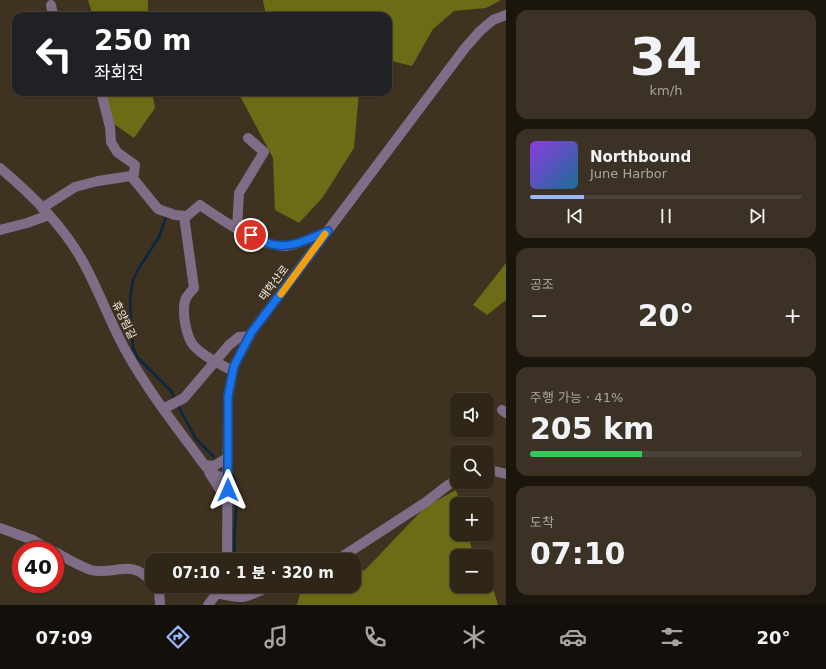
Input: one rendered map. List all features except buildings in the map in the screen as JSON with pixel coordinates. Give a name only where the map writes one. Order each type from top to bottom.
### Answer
[{"type":"street","points":[[51,5],[52,12]]},
{"type":"street","name":"태학산로","points":[[227,553],[228,396],[234,366],[250,336],[464,48],[493,20],[506,15]]},
{"type":"street","points":[[0,230],[27,223],[75,188],[98,181],[131,176],[134,174],[136,164],[117,152],[111,142],[110,127],[101,96]]},
{"type":"street","points":[[237,229],[239,193],[264,152],[248,138]]},
{"type":"street","name":"휴양림길","points":[[0,168],[17,183],[56,223],[82,259],[126,353],[148,389],[205,466],[217,476],[227,478]]},
{"type":"street","points":[[131,176],[158,210],[175,215],[187,216],[200,205],[230,226],[272,245],[287,246],[307,240],[328,231]]},
{"type":"street","points":[[184,216],[194,288],[186,299],[184,314],[186,330],[194,346],[214,361],[233,371]]},
{"type":"street","points":[[163,409],[184,398],[229,345],[239,337],[250,336]]},
{"type":"street","points":[[205,466],[214,466],[228,458]]},
{"type":"street","points":[[205,466],[228,502]]},
{"type":"street","points":[[494,471],[506,474]]},
{"type":"street","points":[[348,553],[426,502],[450,484]]},
{"type":"street","points":[[0,528],[36,541]]},
{"type":"street","points":[[64,556],[91,570],[104,572],[121,568],[136,569],[145,575]]},
{"type":"street","points":[[159,593],[160,605]]},
{"type":"street","points":[[208,605],[216,593]]},
{"type":"street","points":[[224,593],[232,597],[242,598],[256,593]]},
{"type":"shaded area","points":[[88,0],[148,0],[148,12],[92,12]]},
{"type":"shaded area","points":[[263,0],[501,0],[486,8],[454,11],[433,29],[412,66],[392,61],[392,12],[265,12]]},
{"type":"shaded area","points":[[104,96],[153,96],[155,108],[134,138],[111,122]]},
{"type":"shaded area","points":[[240,96],[359,96],[354,148],[323,197],[299,223],[275,210],[273,158]]},
{"type":"shaded area","points":[[506,263],[506,300],[487,315],[473,305]]},
{"type":"shaded area","points":[[456,490],[458,497],[450,497],[450,541],[470,541],[472,549],[450,549],[450,593],[494,593],[494,592],[498,605],[297,605],[300,593],[361,593],[361,571],[365,570],[425,507]]},
{"type":"waterway","points":[[166,217],[159,237],[133,280],[130,301],[133,348],[138,358],[172,392],[175,400]]},
{"type":"waterway","points":[[177,404],[196,439],[214,457]]},
{"type":"waterway","points":[[233,475],[236,496],[234,539],[235,553]]},
{"type":"slow traffic","points":[[281,294],[325,234]]},
{"type":"route","points":[[228,490],[228,396],[234,366],[251,333],[328,231],[307,240],[287,246],[272,245],[251,235]]}]
